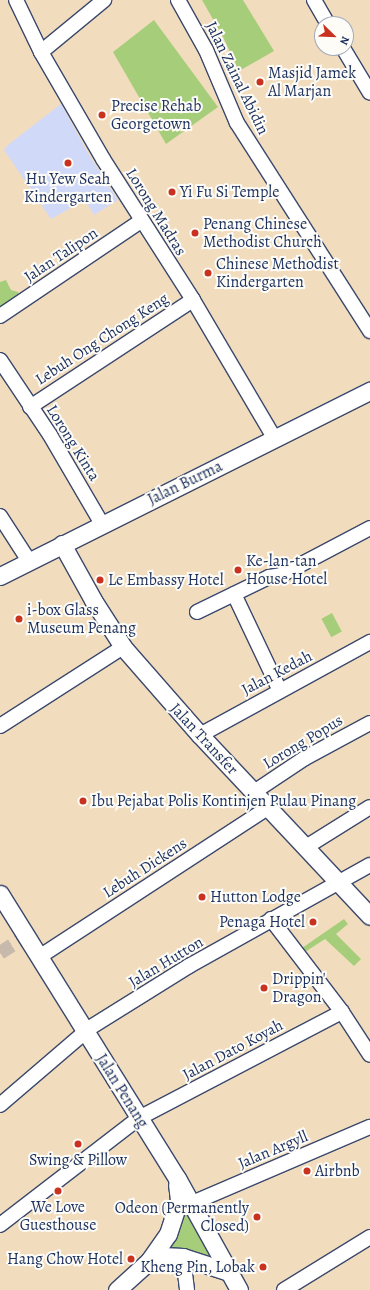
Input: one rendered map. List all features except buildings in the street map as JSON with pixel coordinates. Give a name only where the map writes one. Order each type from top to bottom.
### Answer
[{"type":"main road","name":"Jalan Burma","points":[[0,576],[370,391]]},
{"type":"main road","name":"Jalan Transfer","points":[[62,544],[93,600],[123,647],[200,735],[370,916]]},
{"type":"main road","name":"Jalan Penang","points":[[0,894],[176,1178],[239,1290]]},
{"type":"main road","points":[[117,1290],[149,1260],[174,1223],[179,1200],[176,1178]]},
{"type":"main road","points":[[149,1260],[163,1256],[183,1257],[228,1272]]},
{"type":"street","name":"Lorong Madras","points":[[16,0],[41,52],[141,221],[193,300],[276,439]]},
{"type":"street","points":[[41,52],[104,0]]},
{"type":"street","name":"Jalan Zainal Abidin","points":[[178,0],[206,50],[237,123],[370,331]]},
{"type":"street","points":[[314,0],[323,16]]},
{"type":"street","points":[[348,56],[370,93]]},
{"type":"street","name":"Jalan Talipon","points":[[0,316],[141,221]]},
{"type":"street","name":"Lebuh Ong Chong Keng","points":[[30,406],[193,300]]},
{"type":"street","name":"Lorong Kinta","points":[[0,360],[102,524]]},
{"type":"street","points":[[0,516],[29,561]]},
{"type":"street","points":[[197,612],[269,577],[281,575],[370,528]]},
{"type":"street","points":[[234,594],[280,691]]},
{"type":"street","name":"Jalan Kedah","points":[[200,735],[370,642]]},
{"type":"street","points":[[0,726],[123,647]]},
{"type":"street","name":"Lorong Popus","points":[[254,792],[305,758],[370,723]]},
{"type":"street","name":"Lebuh Dickens","points":[[39,957],[269,807]]},
{"type":"street","points":[[306,847],[370,807]]},
{"type":"street","name":"Jalan Hutton","points":[[0,1105],[85,1031],[271,919],[370,865]]},
{"type":"street","points":[[271,919],[342,1012],[370,1055]]},
{"type":"street","name":"Jalan Dato Koyah","points":[[0,1225],[139,1118],[342,1012]]},
{"type":"street","name":"Jalan Argyll","points":[[190,1204],[370,1127]]},
{"type":"street","points":[[284,1290],[370,1237]]},
{"type":"street","points":[[183,1257],[187,1290]]},
{"type":"shaded area","points":[[61,104],[88,153],[118,200],[94,215],[85,200],[51,219],[4,150],[9,144]]},
{"type":"green space","points":[[202,0],[243,0],[274,51],[239,71],[223,37]]},
{"type":"green space","points":[[154,20],[218,107],[166,144],[113,52]]},
{"type":"green space","points":[[6,280],[11,290],[18,292],[20,296],[0,313],[0,282]]},
{"type":"green space","points":[[332,613],[342,632],[331,637],[321,619]]},
{"type":"green space","points":[[344,919],[348,924],[336,934],[361,959],[354,966],[325,939],[305,952],[302,948]]},
{"type":"green space","points":[[184,1206],[213,1259],[168,1249]]},
{"type":"tunnel","points":[[0,953],[26,936]]},
{"type":"place","name":"Masjid Jamek Al Marjan","points":[[260,82]]},
{"type":"place","name":"Precise Rehab Georgetown","points":[[102,115]]},
{"type":"place","name":"Hu Yew Seah Kindergarten","points":[[68,163]]},
{"type":"place","name":"Yi Fu Si Temple","points":[[172,192]]},
{"type":"place","name":"Penang Chinese Methodist Church","points":[[195,233]]},
{"type":"place","name":"Chinese Methodist Kindergarten","points":[[208,273]]},
{"type":"place","name":"Ke-lan-tan House Hotel","points":[[238,570]]},
{"type":"place","name":"Le Embassy Hotel","points":[[100,580]]},
{"type":"place","name":"i-box Glass Museum Penang","points":[[19,619]]},
{"type":"place","name":"Ibu Pejabat Polis Kontinjen Pulau Pinang","points":[[83,801]]},
{"type":"place","name":"Hutton Lodge","points":[[202,897]]},
{"type":"place","name":"Penaga Hotel","points":[[313,922]]},
{"type":"place","name":"Drippin' Dragon","points":[[264,988]]},
{"type":"place","name":"Swing & Pillow","points":[[78,1144]]},
{"type":"place","name":"Airbnb","points":[[307,1171]]},
{"type":"place","name":"We Love Guesthouse","points":[[58,1191]]},
{"type":"place","name":"Odeon (Permanently Closed)","points":[[257,1217]]},
{"type":"place","name":"Hang Chow Hotel","points":[[131,1259]]},
{"type":"place","name":"Kheng Pin, Lobak","points":[[263,1267]]}]
